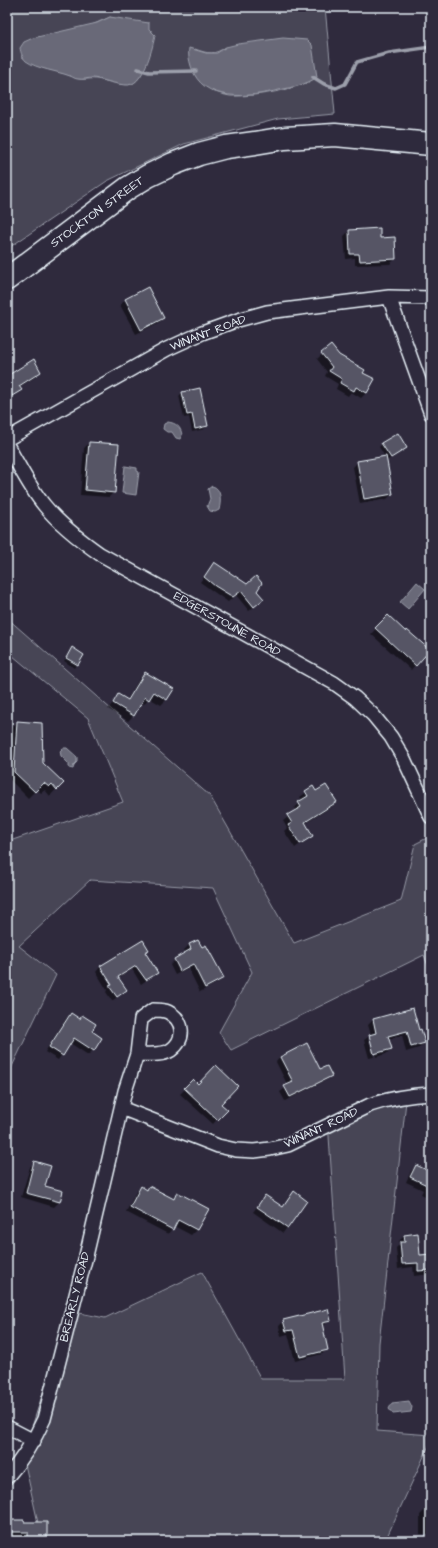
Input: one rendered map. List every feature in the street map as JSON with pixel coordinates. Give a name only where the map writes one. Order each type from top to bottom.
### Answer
[{"type":"highway","name":"STOCKTON STREET","points":[[7,279],[128,188],[173,164],[199,154],[226,147],[285,138],[335,135],[431,144]]},
{"type":"street","name":"WINANT ROAD","points":[[7,439],[167,349],[202,333],[238,320],[267,312],[389,297],[431,298]]},
{"type":"street","points":[[389,297],[431,414]]},
{"type":"street","name":"EDGERSTOUNE ROAD","points":[[7,444],[31,487],[44,505],[62,525],[79,539],[100,554],[334,683],[355,698],[373,715],[391,738],[404,759],[431,818]]},
{"type":"street","name":"BREARLY ROAD","points":[[7,1477],[19,1463],[34,1441],[44,1420],[86,1256],[121,1108],[137,1054]]},
{"type":"street","name":"WINANT ROAD","points":[[121,1108],[218,1146],[236,1150],[254,1151],[288,1145],[370,1105],[391,1098],[431,1094]]},
{"type":"street","points":[[7,1427],[34,1441]]},
{"type":"shaded area","points":[[7,7],[325,7],[335,114],[278,119],[184,144],[107,181],[7,249]],"holes":[[[110,17],[152,31],[149,52],[144,68],[141,75],[132,84],[120,84],[94,79],[79,79],[38,66],[21,56]],[[226,47],[317,77],[299,86],[275,92],[240,96],[223,95],[212,91],[195,49],[211,53]]]},
{"type":"shaded area","points":[[7,618],[210,796],[294,943],[401,901],[415,844],[427,838],[431,846],[431,974],[424,955],[231,1050],[219,1032],[252,972],[213,888],[90,880],[19,946],[56,975],[7,1077],[7,842],[123,802],[88,718],[7,651]]},
{"type":"shaded area","points":[[407,1092],[379,1343],[377,1431],[431,1435],[431,1441],[385,1541],[42,1541],[23,1455],[69,1311],[105,1318],[202,1272],[261,1379],[345,1379],[328,1121]]},
{"type":"water","points":[[110,17],[149,23],[149,29],[155,35],[150,54],[141,76],[132,84],[124,85],[93,78],[76,79],[65,74],[47,70],[31,64],[26,61],[22,55],[20,48],[24,42],[33,38],[97,23]]},
{"type":"water","points":[[283,38],[307,40],[312,45],[317,77],[299,85],[267,93],[241,96],[228,95],[205,87],[197,78],[190,64],[189,48],[206,53],[217,53],[226,47],[238,44]]},
{"type":"water","points":[[168,422],[176,424],[179,428],[182,435],[180,439],[176,438],[172,432],[167,432],[163,429],[164,424]]},
{"type":"water","points":[[125,466],[137,468],[137,471],[139,472],[136,495],[122,493]]},
{"type":"water","points":[[212,486],[218,489],[220,496],[219,510],[215,512],[210,511],[207,506],[210,499],[208,489]]},
{"type":"water","points":[[417,582],[425,589],[408,609],[400,602]]},
{"type":"water","points":[[63,748],[67,748],[77,757],[77,762],[73,769],[69,768],[69,764],[61,756],[60,751]]},
{"type":"water","points":[[409,1401],[412,1407],[411,1412],[393,1414],[389,1409],[392,1403]]},
{"type":"building","points":[[380,228],[380,238],[395,237],[396,259],[360,261],[359,254],[350,254],[349,230]]},
{"type":"building","points":[[148,287],[164,318],[141,330],[125,299]]},
{"type":"building","points":[[331,345],[339,355],[365,370],[363,373],[375,379],[367,393],[356,387],[354,391],[340,383],[342,379],[329,371],[332,367],[321,353]]},
{"type":"building","points":[[34,359],[41,372],[19,386],[22,390],[12,396],[7,387],[7,376]]},
{"type":"building","points":[[200,388],[208,426],[195,429],[192,414],[187,415],[182,392]]},
{"type":"building","points":[[398,433],[407,448],[391,458],[381,443]]},
{"type":"building","points":[[89,442],[119,444],[115,493],[85,490]]},
{"type":"building","points":[[386,456],[393,494],[364,499],[357,461]]},
{"type":"building","points":[[214,562],[247,584],[256,576],[262,583],[257,591],[264,599],[254,607],[241,591],[233,597],[215,586],[204,577]]},
{"type":"building","points":[[388,615],[406,632],[407,630],[430,650],[416,666],[375,628]]},
{"type":"building","points":[[72,647],[84,655],[78,665],[66,658]]},
{"type":"building","points":[[145,672],[174,689],[167,700],[154,692],[149,700],[145,697],[134,716],[113,703],[118,694],[128,700]]},
{"type":"building","points":[[17,721],[42,723],[43,763],[64,783],[57,790],[52,784],[49,787],[44,783],[35,792],[14,772]]},
{"type":"building","points":[[326,785],[337,802],[305,822],[313,836],[300,844],[288,825],[292,823],[287,815],[301,807],[298,802],[308,796],[305,791],[313,786],[316,791]]},
{"type":"building","points":[[143,940],[149,950],[145,952],[158,973],[146,980],[136,966],[118,977],[127,990],[117,997],[109,986],[112,985],[100,966]]},
{"type":"building","points":[[198,940],[202,947],[206,945],[224,978],[205,988],[193,964],[180,971],[174,959],[191,949],[189,944]]},
{"type":"building","points":[[413,1008],[419,1030],[421,1029],[425,1043],[411,1047],[407,1031],[388,1036],[392,1049],[374,1054],[369,1035],[376,1033],[373,1019]]},
{"type":"building","points":[[71,1013],[80,1019],[82,1015],[96,1024],[92,1031],[102,1038],[94,1051],[74,1038],[63,1056],[49,1047]]},
{"type":"building","points":[[307,1043],[320,1069],[327,1066],[332,1076],[290,1097],[284,1086],[293,1082],[280,1057]]},
{"type":"building","points":[[216,1065],[238,1086],[221,1104],[228,1110],[218,1120],[184,1088],[193,1079],[198,1084]]},
{"type":"building","points":[[34,1161],[51,1166],[45,1186],[63,1191],[60,1202],[26,1193]]},
{"type":"building","points":[[416,1165],[431,1172],[431,1187],[410,1177]]},
{"type":"building","points":[[141,1186],[147,1190],[149,1186],[174,1199],[177,1192],[209,1209],[197,1230],[178,1220],[173,1230],[130,1207]]},
{"type":"building","points":[[294,1191],[307,1201],[288,1228],[257,1207],[265,1195],[283,1207]]},
{"type":"building","points":[[418,1233],[420,1255],[431,1254],[431,1270],[418,1271],[418,1263],[402,1264],[400,1242],[405,1242],[404,1235]]},
{"type":"building","points":[[328,1309],[331,1321],[322,1323],[328,1350],[300,1357],[293,1330],[286,1331],[283,1320]]},
{"type":"building","points":[[7,1520],[47,1522],[47,1541],[28,1541],[28,1532],[7,1532]]},
{"type":"waterway","points":[[313,77],[324,84],[336,88],[345,84],[357,62],[389,53],[431,47]]},
{"type":"waterway","points":[[138,69],[149,72],[196,71]]}]
